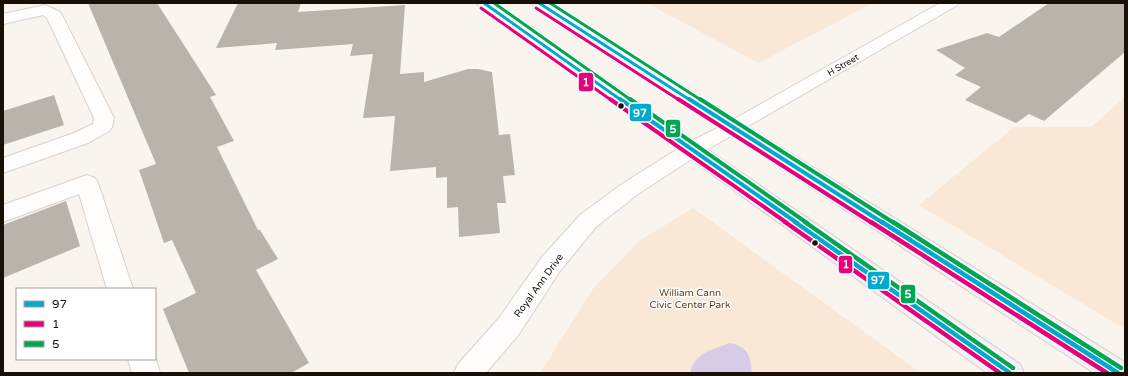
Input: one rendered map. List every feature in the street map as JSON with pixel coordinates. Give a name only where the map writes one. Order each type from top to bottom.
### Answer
[{"type":"main road","points":[[484,3],[1010,373]]},
{"type":"main road","points":[[539,3],[1118,373]]},
{"type":"street","name":"H Street","points":[[734,127],[951,3]]},
{"type":"street","points":[[3,19],[45,10],[54,15],[104,118],[102,127],[81,138],[3,166]]},
{"type":"street","name":"Royal Ann Drive","points":[[468,373],[509,326],[551,264],[588,221],[630,189],[691,150],[734,127]]},
{"type":"street","points":[[3,214],[88,183],[120,288]]},
{"type":"street","points":[[142,360],[146,373]]},
{"type":"green space","points":[[647,3],[873,3],[758,63]]},
{"type":"green space","points":[[1125,97],[1125,329],[919,205],[1014,127],[1091,127]]},
{"type":"green space","name":"William Cann Civic Center Park","points":[[693,208],[921,373],[540,373],[592,290],[639,241]]},
{"type":"shaded area","points":[[730,343],[745,350],[749,357],[752,373],[690,373],[692,366],[700,356]]},
{"type":"building","points":[[88,3],[157,3],[216,95],[210,97],[234,141],[217,147],[258,230],[260,230],[278,259],[256,270],[309,363],[291,373],[189,373],[163,309],[196,293],[172,240],[164,243],[139,170],[156,164]]},
{"type":"building","points":[[238,3],[301,3],[298,12],[405,5],[400,74],[424,72],[424,82],[468,69],[478,69],[492,72],[499,135],[510,134],[515,175],[503,176],[506,203],[497,203],[500,233],[459,237],[458,207],[447,208],[447,177],[436,178],[436,167],[390,171],[395,116],[363,118],[373,54],[350,56],[353,44],[275,50],[277,43],[216,48]]},
{"type":"building","points":[[1049,3],[1125,3],[1125,52],[1044,121],[1029,114],[1016,123],[965,100],[981,87],[955,75],[965,68],[936,50],[987,33],[999,37]]},
{"type":"building","points":[[54,95],[64,125],[3,145],[3,111]]},
{"type":"building","points":[[66,201],[80,246],[3,278],[3,225]]},
{"type":"transit line","name":"97","points":[[484,3],[1010,373]]},
{"type":"transit line","name":"5","points":[[494,3],[1013,368]]},
{"type":"transit line","name":"97","points":[[539,3],[1118,373]]},
{"type":"transit line","name":"5","points":[[550,3],[1121,368]]},
{"type":"transit line","name":"1","points":[[481,8],[1000,373]]},
{"type":"transit line","name":"1","points":[[536,8],[1107,373]]}]
